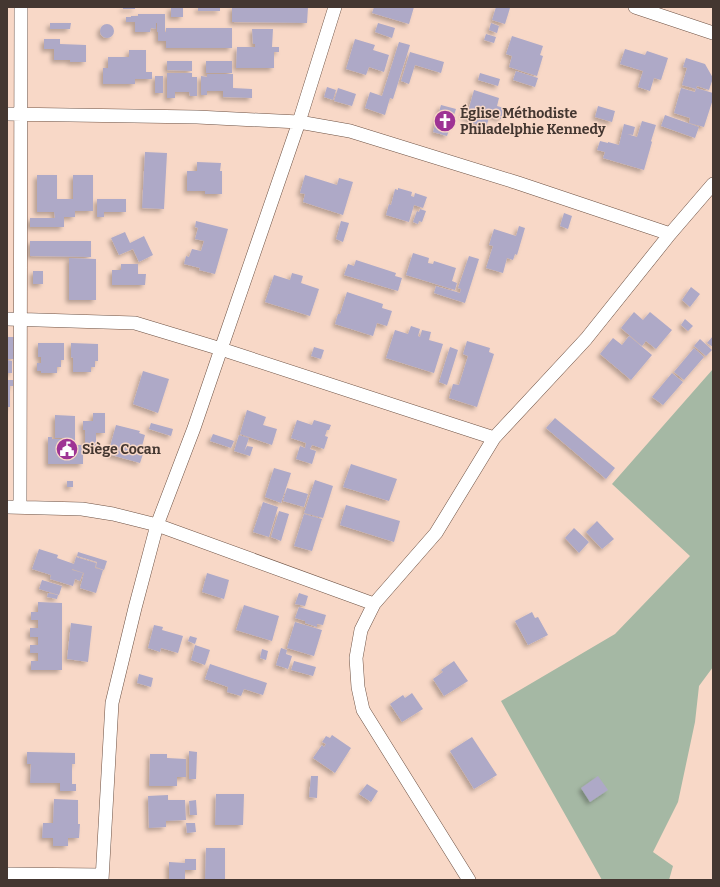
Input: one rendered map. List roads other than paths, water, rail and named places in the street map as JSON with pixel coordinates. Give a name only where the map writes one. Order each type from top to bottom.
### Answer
[{"type":"street","points":[[21,7],[20,320],[13,507],[82,509],[157,524],[374,604]]},
{"type":"street","points":[[7,874],[102,878],[112,703],[157,524],[194,428],[299,122],[335,7]]},
{"type":"street","points":[[635,7],[713,33]]},
{"type":"street","points":[[7,114],[197,117],[299,122],[350,131],[670,234]]},
{"type":"street","points":[[470,880],[363,710],[358,688],[356,658],[361,630],[374,604],[436,533],[494,438],[586,339],[670,234],[713,184]]},
{"type":"street","points":[[7,319],[135,323],[221,349],[494,438]]},
{"type":"place","name":"Église Méthodiste Philadelphie Kennedy","points":[[445,121]]},
{"type":"place","name":"Siège Cocan","points":[[67,449]]}]
